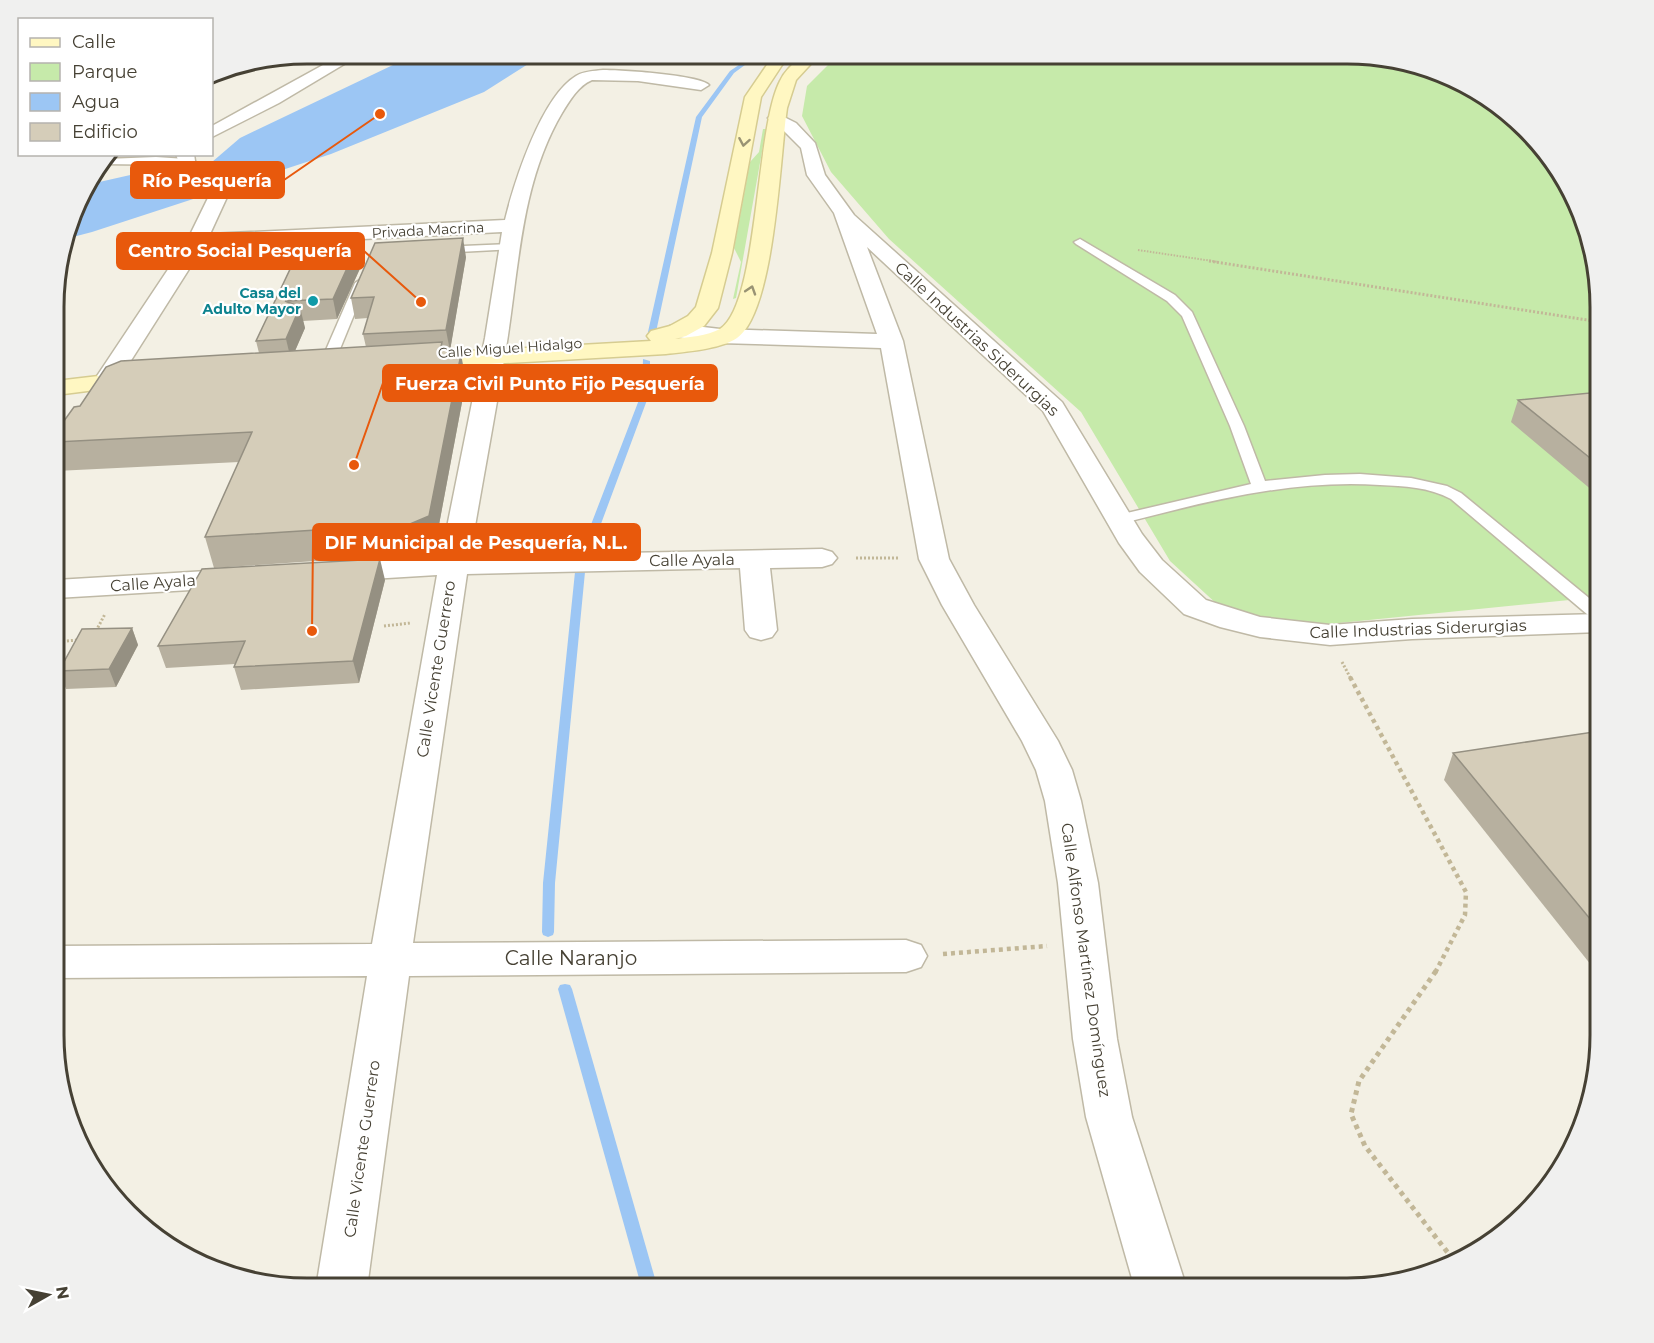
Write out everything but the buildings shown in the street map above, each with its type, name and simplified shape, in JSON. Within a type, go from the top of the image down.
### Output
[{"type":"main road","points":[[678,331],[701,315],[712,292],[748,117],[758,87],[775,64]]},
{"type":"main road","points":[[398,359],[493,353],[639,349],[685,344],[730,332],[741,320],[754,282],[776,118],[789,79],[803,64]]},
{"type":"main road","points":[[748,117],[776,118]]},
{"type":"main road","name":"Calle Miguel Hidalgo","points":[[493,353],[641,339],[678,331]]},
{"type":"main road","points":[[64,384],[109,376],[161,374],[64,385]]},
{"type":"street","points":[[213,131],[337,64]]},
{"type":"street","name":"Calle Vicente Guerrero","points":[[342,1278],[390,959],[453,565],[493,353],[512,237],[531,162],[551,119],[568,93],[580,80],[593,74],[701,85]]},
{"type":"street","name":"Calle Alfonso Martínez Domínguez","points":[[776,118],[790,127],[809,147],[816,175],[845,215],[891,341],[934,559],[963,613],[1040,741],[1054,770],[1063,801],[1078,883],[1095,1039],[1109,1117],[1158,1278]]},
{"type":"street","points":[[109,376],[197,241],[218,197],[185,158]]},
{"type":"street","name":"Calle Industrias Siderurgias","points":[[845,215],[1053,407],[1119,519],[1151,566],[1195,607],[1231,620],[1260,627],[1330,635],[1412,629],[1590,623]]},
{"type":"street","name":"Privada Macrina","points":[[197,241],[512,237]]},
{"type":"street","name":"Calle Miguel Hidalgo","points":[[678,331],[720,336],[891,341]]},
{"type":"street","name":"Calle Ayala","points":[[313,573],[453,565],[822,558]]},
{"type":"street","points":[[754,559],[761,630]]},
{"type":"street","name":"Calle Ayala","points":[[64,589],[268,576]]},
{"type":"street","name":"Calle Naranjo","points":[[64,962],[906,956]]},
{"type":"lane","points":[[113,162],[185,158]]},
{"type":"lane","points":[[423,250],[512,237]]},
{"type":"lane","points":[[1080,242],[1171,298],[1188,315],[1237,426],[1259,485]]},
{"type":"lane","points":[[327,363],[367,269]]},
{"type":"lane","points":[[1119,519],[1259,485],[1335,478],[1404,482],[1441,489],[1456,496],[1590,608]]},
{"type":"path","points":[[1138,250],[1439,295],[1590,320]]},
{"type":"path","points":[[822,558],[934,559]]},
{"type":"path","points":[[1330,635],[1352,684],[1466,892],[1465,915],[1438,968],[1359,1081],[1351,1114],[1365,1146],[1450,1255]]},
{"type":"path","points":[[64,641],[81,640],[77,649]]},
{"type":"path","points":[[64,671],[67,666]]},
{"type":"path","points":[[906,956],[1086,944]]},
{"type":"green space","points":[[829,64],[1347,64],[1394,69],[1425,77],[1482,105],[1529,147],[1549,172],[1571,214],[1585,260],[1590,307],[1590,598],[1319,625],[1246,618],[1219,606],[1170,561],[1081,412],[889,239],[831,172],[802,116],[807,86]]},
{"type":"green space","points":[[763,129],[766,129],[736,298],[733,299],[741,262],[734,248],[750,162],[759,152]]},
{"type":"water","points":[[395,64],[528,64],[484,92],[331,154],[75,236],[83,214],[99,182],[148,171],[212,162],[240,138]]},
{"type":"waterway","points":[[652,332],[699,117],[732,72],[744,64]]},
{"type":"waterway","points":[[587,548],[646,392],[646,361]]},
{"type":"waterway","points":[[548,932],[549,883],[580,572]]},
{"type":"waterway","points":[[565,989],[647,1278]]},
{"type":"place","name":"Río Pesquería","points":[[380,114]]},
{"type":"place","name":"Casa del Adulto Mayor","points":[[313,301]]},
{"type":"place","name":"Centro Social Pesquería","points":[[421,302]]},
{"type":"place","name":"Fuerza Civil Punto Fijo Pesquería","points":[[354,465]]},
{"type":"place","name":"DIF Municipal de Pesquería, N.L.","points":[[312,631]]}]
